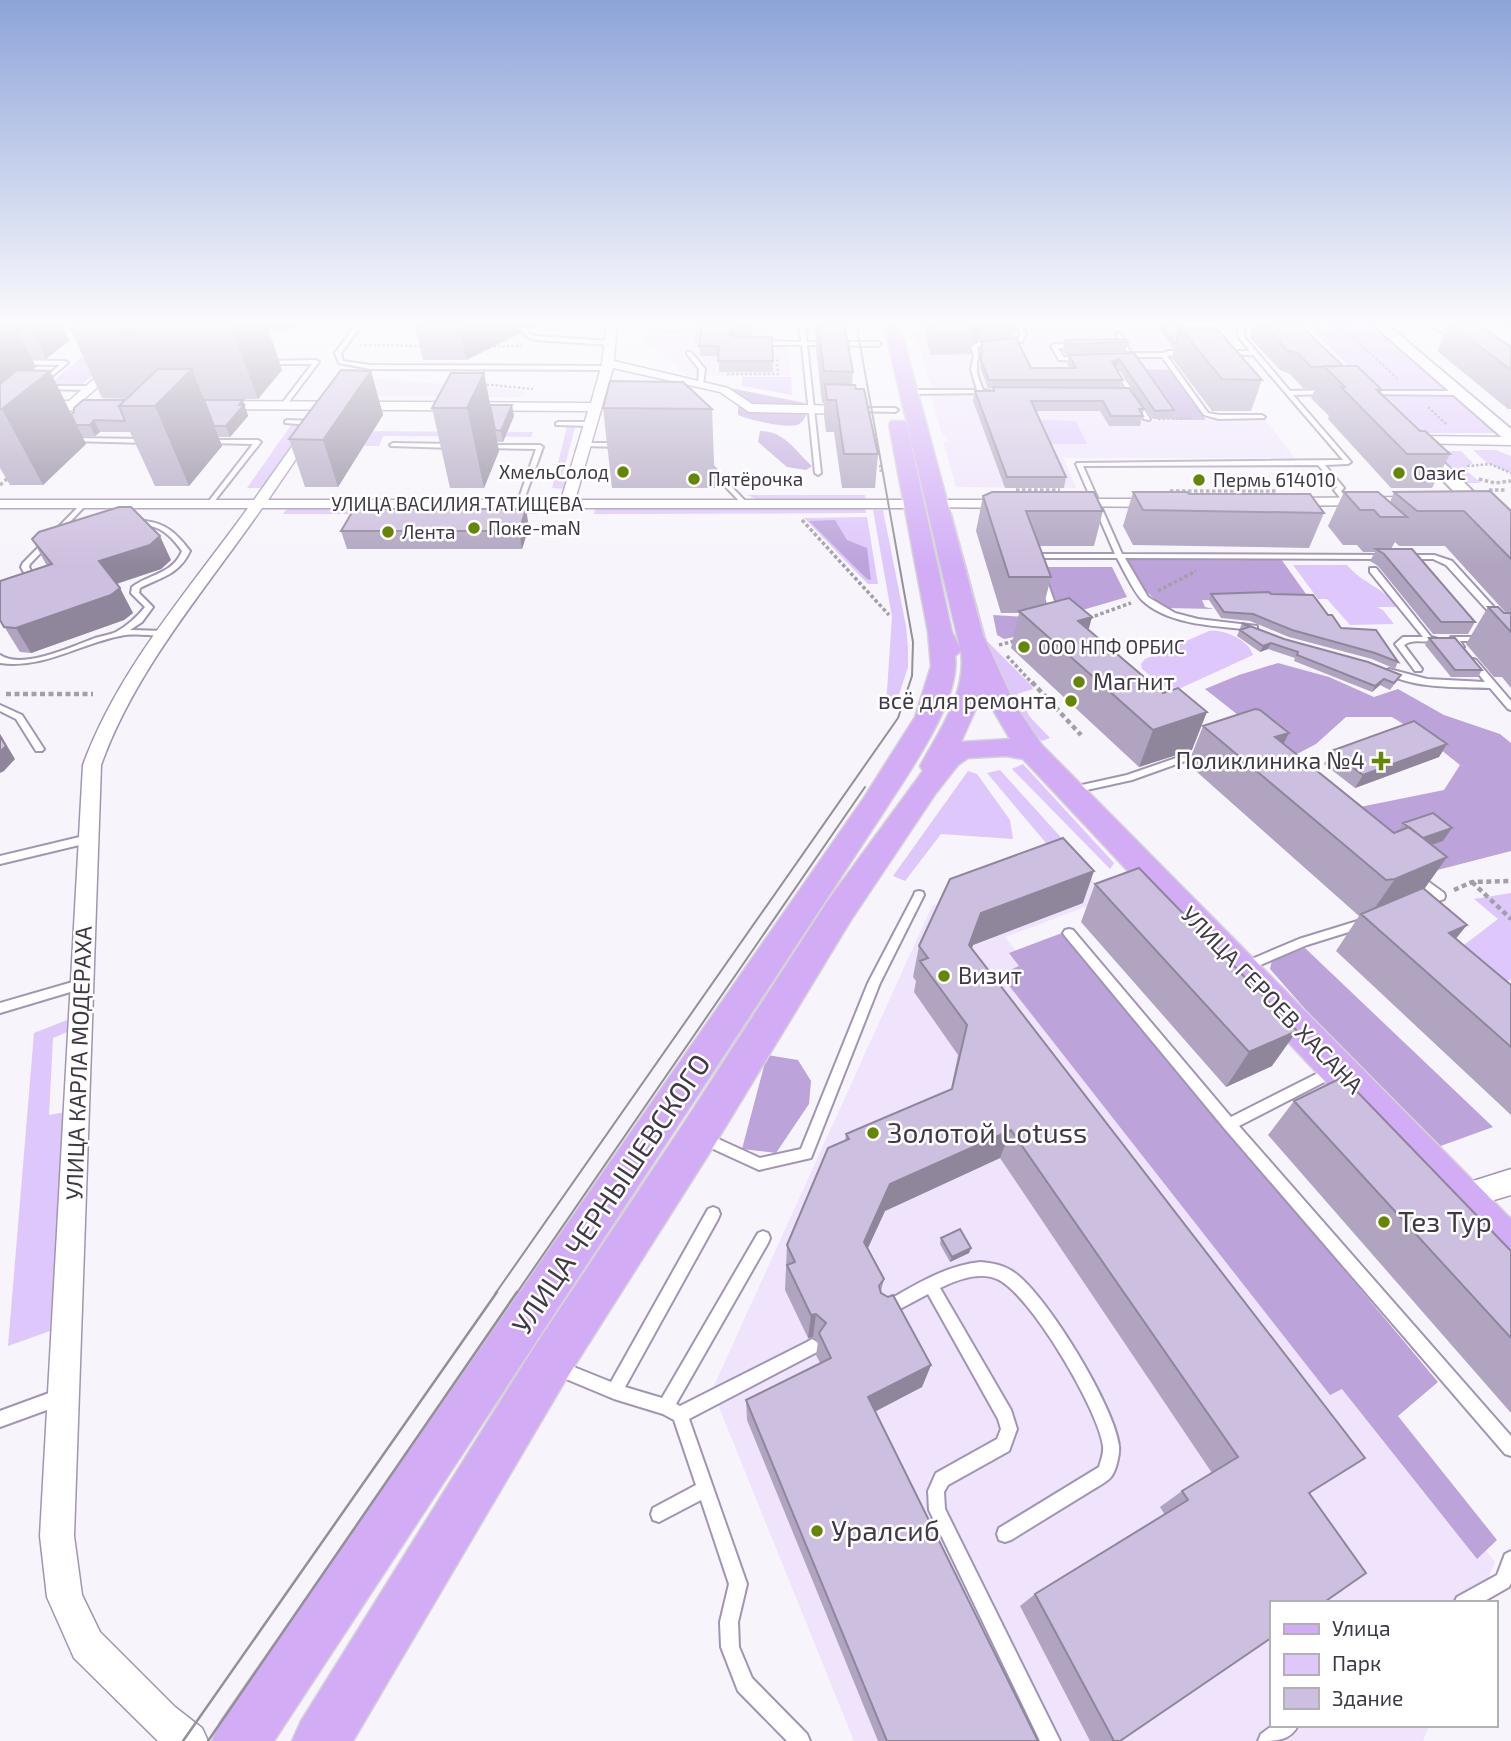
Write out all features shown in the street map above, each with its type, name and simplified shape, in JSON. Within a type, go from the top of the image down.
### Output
[{"type":"main road","name":"УЛИЦА ГЕРОЕВ ХАСАНА","points":[[893,403],[914,504],[968,635],[1002,705],[1032,751],[1073,790],[1146,875],[1241,968],[1511,1250]]},
{"type":"main road","name":"УЛИЦА ГЕРОЕВ ХАСАНА","points":[[913,403],[976,668],[970,693],[1004,735],[1032,751]]},
{"type":"main road","name":"УЛИЦА ЧЕРНЫШЕВСКОГО","points":[[241,1741],[873,806],[924,726],[944,666],[968,635]]},
{"type":"main road","name":"УЛИЦА ЧЕРНЫШЕВСКОГО","points":[[926,786],[970,693]]},
{"type":"main road","name":"УЛИЦА ЧЕРНЫШЕВСКОГО","points":[[321,1741],[549,1365],[698,1136],[839,911],[926,786],[948,758],[958,752],[971,748],[1006,747],[1032,751]]},
{"type":"street","points":[[567,504],[596,403]]},
{"type":"street","points":[[742,403],[749,408],[856,410]]},
{"type":"street","points":[[1373,403],[1383,412]]},
{"type":"street","points":[[1471,403],[1511,439]]},
{"type":"street","points":[[0,404],[118,405]]},
{"type":"street","points":[[53,421],[73,404]]},
{"type":"street","points":[[201,405],[595,407]]},
{"type":"street","name":"УЛИЦА КАРЛА МОДЕРАХА","points":[[189,1741],[162,1720],[87,1645],[65,1597],[57,1536],[92,765],[99,743],[116,712],[166,632],[259,503],[321,423],[327,406]]},
{"type":"street","points":[[1407,436],[1511,439]]},
{"type":"street","points":[[1407,436],[1464,501],[1511,539]]},
{"type":"street","points":[[1279,496],[1349,506],[1439,501]]},
{"type":"street","points":[[1054,503],[1093,497],[1178,502]]},
{"type":"street","points":[[938,504],[1027,503]]},
{"type":"street","name":"УЛИЦА ВАСИЛИЯ ТАТИЩЕВА","points":[[0,504],[914,504]]},
{"type":"street","points":[[1461,1197],[1511,1182]]},
{"type":"lane","points":[[811,403],[818,473]]},
{"type":"lane","points":[[1137,403],[1147,419]]},
{"type":"lane","points":[[1198,403],[1210,416],[1262,417],[1254,407]]},
{"type":"lane","points":[[1264,631],[1246,625],[1198,621],[1172,615],[1145,599],[1120,557],[1079,464],[1348,462],[1297,403]]},
{"type":"lane","points":[[856,410],[895,410]]},
{"type":"lane","points":[[287,422],[321,423]]},
{"type":"lane","points":[[558,424],[590,424]]},
{"type":"lane","points":[[68,440],[150,441]]},
{"type":"lane","points":[[204,441],[258,442],[211,502]]},
{"type":"lane","points":[[584,445],[632,445]]},
{"type":"lane","points":[[393,446],[460,446]]},
{"type":"lane","points":[[473,446],[540,447],[520,503]]},
{"type":"lane","points":[[694,452],[746,505]]},
{"type":"lane","points":[[1320,463],[1341,488],[1336,490],[1349,506]]},
{"type":"lane","points":[[21,591],[32,583],[27,563],[85,504]]},
{"type":"lane","points":[[0,659],[17,663],[36,662],[120,633],[139,620],[149,607],[135,593],[136,587],[176,569],[184,560],[187,551],[170,530],[157,524],[125,525]]},
{"type":"lane","points":[[58,531],[64,541]]},
{"type":"lane","points":[[1394,549],[1403,557]]},
{"type":"lane","points":[[1062,627],[1054,614],[1034,556],[1434,557],[1450,563],[1511,631]]},
{"type":"lane","points":[[1373,570],[1429,639]]},
{"type":"lane","points":[[120,633],[166,632]]},
{"type":"lane","points":[[1418,669],[1399,643],[1406,639],[1488,639]]},
{"type":"lane","points":[[1454,639],[1511,707]]},
{"type":"lane","points":[[1500,639],[1511,639]]},
{"type":"lane","points":[[1380,669],[1405,678],[1438,683],[1493,685]]},
{"type":"lane","points":[[0,708],[19,717],[39,750]]},
{"type":"lane","points":[[1073,790],[1129,778],[1182,759]]},
{"type":"lane","points":[[0,860],[88,839]]},
{"type":"lane","points":[[1409,871],[1440,897],[1416,907]]},
{"type":"lane","points":[[698,1136],[759,1164],[806,1154],[874,983],[919,895]]},
{"type":"lane","points":[[1241,968],[1303,942],[1366,922]]},
{"type":"lane","points":[[1069,933],[1229,1124],[1511,1448]]},
{"type":"lane","points":[[0,1008],[83,984]]},
{"type":"lane","points":[[1229,1124],[1338,1069]]},
{"type":"lane","points":[[614,1391],[713,1214]]},
{"type":"lane","points":[[763,1238],[673,1411],[705,1489],[738,1584],[729,1622],[730,1647],[745,1685],[800,1741]]},
{"type":"lane","points":[[883,1311],[959,1272],[974,1268],[997,1271],[1018,1285],[1036,1305],[1102,1413],[1112,1447],[1105,1472],[1006,1534]]},
{"type":"lane","points":[[931,1286],[1005,1416],[1009,1429],[1003,1445],[942,1479],[936,1491],[937,1510],[1050,1741]]},
{"type":"lane","points":[[549,1365],[673,1411],[813,1348]]},
{"type":"lane","points":[[0,1419],[65,1395]]},
{"type":"lane","points":[[659,1514],[705,1489]]},
{"type":"lane","points":[[1467,1601],[1503,1581],[1511,1560]]},
{"type":"lane","points":[[1268,1741],[1286,1727]]},
{"type":"path","points":[[1428,406],[1455,433]]},
{"type":"path","points":[[1147,419],[1210,416]]},
{"type":"path","points":[[1511,473],[1496,466],[1479,463],[1466,467],[1471,475],[1500,483],[1511,481]]},
{"type":"path","points":[[880,465],[881,473]]},
{"type":"path","points":[[1500,483],[1511,494]]},
{"type":"path","points":[[1007,489],[1093,497]]},
{"type":"path","points":[[1487,489],[1506,490]]},
{"type":"path","points":[[1158,491],[1279,496]]},
{"type":"path","points":[[799,516],[889,615]]},
{"type":"path","points":[[997,646],[1062,627]]},
{"type":"path","points":[[968,635],[997,646],[1081,735]]},
{"type":"path","points":[[0,694],[93,694]]},
{"type":"path","points":[[1440,897],[1472,882],[1511,881]]},
{"type":"path","points":[[1472,882],[1511,919]]},
{"type":"shaded area","points":[[752,403],[805,403],[806,409],[774,409]]},
{"type":"shaded area","points":[[933,403],[1097,403],[1109,426],[1140,426],[1137,420],[1265,419],[1295,458],[1063,458],[1076,488],[956,487],[943,441],[948,441],[947,437],[942,436]]},
{"type":"shaded area","points":[[1162,403],[1194,403],[1206,420],[1173,420]]},
{"type":"shaded area","points":[[738,405],[753,410],[808,411],[804,420],[792,426],[738,415]]},
{"type":"shaded area","points":[[760,431],[783,438],[812,466],[806,470],[787,467],[758,442]]},
{"type":"shaded area","points":[[835,520],[847,540],[867,548],[871,580],[809,521]]},
{"type":"shaded area","points":[[1125,559],[1281,559],[1311,601],[1202,600],[1205,607],[1214,609],[1165,608],[1140,586]]},
{"type":"shaded area","points":[[1042,567],[1112,567],[1127,597],[1062,616]]},
{"type":"shaded area","points":[[993,615],[1047,618],[1053,629],[1004,639],[997,635]]},
{"type":"shaded area","points":[[1278,663],[1329,677],[1374,697],[1398,689],[1444,715],[1500,734],[1511,743],[1511,851],[1422,874],[1360,807],[1444,790],[1460,765],[1426,738],[1392,717],[1346,717],[1316,744],[1297,754],[1261,733],[1205,689]]},
{"type":"shaded area","points":[[1070,856],[1109,898],[1005,937],[1495,1562],[1479,1601],[1270,1601],[1270,1727],[1428,1727],[1423,1741],[854,1741],[712,1390],[932,906]]},
{"type":"shaded area","points":[[1062,933],[1438,1382],[1398,1416],[1497,1540],[1477,1559],[1342,1389],[1330,1395],[1000,974],[1019,966],[1009,953]]},
{"type":"shaded area","points":[[1305,948],[1493,1127],[1435,1148],[1327,1034],[1270,969],[1272,960]]},
{"type":"shaded area","points":[[767,1055],[798,1060],[811,1081],[809,1104],[776,1153],[742,1149]]},
{"type":"green space","points":[[1388,403],[1465,403],[1497,431],[1428,433],[1415,429]]},
{"type":"green space","points":[[1041,420],[1076,421],[1087,444],[1051,444]]},
{"type":"green space","points":[[291,425],[301,426],[302,429],[262,488],[247,488]]},
{"type":"green space","points":[[567,426],[575,428],[561,480],[566,483],[565,489],[552,488]]},
{"type":"green space","points":[[345,431],[533,432],[531,437],[383,436],[379,446],[336,446]]},
{"type":"green space","points":[[1473,450],[1496,450],[1511,456],[1511,473],[1487,463]]},
{"type":"green space","points":[[1461,451],[1473,463],[1466,467],[1467,471],[1481,483],[1463,483],[1434,452]]},
{"type":"green space","points":[[747,495],[865,495],[866,501],[761,501]]},
{"type":"green space","points":[[288,507],[540,507],[538,514],[283,514]]},
{"type":"green space","points":[[865,508],[866,513],[594,514],[595,509]]},
{"type":"green space","points":[[873,510],[883,510],[906,626],[908,667],[895,707],[886,705],[892,617]]},
{"type":"green space","points":[[952,512],[987,641],[1031,685],[1033,689],[1017,694],[1030,717],[1050,738],[1042,741],[1031,730],[992,672],[949,513]]},
{"type":"green space","points":[[867,517],[878,584],[868,584],[804,518]]},
{"type":"green space","points":[[1293,565],[1347,565],[1398,607],[1377,607],[1383,610],[1394,624],[1350,625],[1327,599],[1318,599]]},
{"type":"green space","points":[[1209,631],[1222,632],[1241,640],[1253,655],[1181,688],[1164,687],[1142,669],[1141,664],[1145,659]]},
{"type":"green space","points":[[1023,764],[1114,863],[1110,869],[1012,769]]},
{"type":"green space","points":[[1000,770],[1066,843],[1051,849],[987,773]]},
{"type":"green space","points":[[968,771],[977,774],[1010,820],[1013,839],[941,834],[905,881],[893,876]]},
{"type":"green space","points":[[1511,893],[1511,979],[1503,984],[1464,945],[1498,919],[1474,899]]},
{"type":"green space","points":[[67,1020],[67,1032],[53,1038],[49,1115],[65,1112],[50,1331],[8,1346],[34,1033]]},
{"type":"building","points":[[0,403],[9,403],[2,409]]},
{"type":"building","points":[[79,403],[122,403],[119,406],[125,421],[94,420],[90,425],[76,425],[71,414]]},
{"type":"building","points":[[122,403],[158,403],[155,406],[119,406]]},
{"type":"building","points":[[205,403],[244,405],[226,426],[214,426]]},
{"type":"building","points":[[316,403],[349,403],[323,440],[289,439]]},
{"type":"building","points":[[435,403],[469,403],[467,408],[432,408]]},
{"type":"building","points":[[604,403],[706,403],[712,409],[603,408]]},
{"type":"building","points":[[836,403],[867,403],[878,454],[844,454]]},
{"type":"building","points":[[980,403],[1032,403],[1066,477],[1007,477]]},
{"type":"building","points":[[1104,403],[1140,403],[1144,409],[1139,409],[1143,416],[1111,416]]},
{"type":"building","points":[[1150,403],[1169,403],[1174,410],[1155,411]]},
{"type":"building","points":[[1357,403],[1391,403],[1450,454],[1407,454]]},
{"type":"building","points":[[490,405],[512,405],[501,431],[495,430]]},
{"type":"building","points":[[1490,491],[1511,511],[1511,559],[1464,511],[1417,511],[1394,492]]},
{"type":"building","points":[[992,492],[1094,492],[1103,511],[1026,511],[1051,577],[1009,577],[983,496]]},
{"type":"building","points":[[1133,492],[1310,494],[1324,513],[1143,510]]},
{"type":"building","points":[[1344,492],[1378,492],[1407,517],[1380,517],[1374,510],[1360,510]]},
{"type":"building","points":[[119,507],[131,507],[160,536],[150,545],[99,561],[120,588],[111,595],[16,628],[4,627],[0,620],[0,581],[52,564],[32,539],[39,532]]},
{"type":"building","points":[[354,509],[526,509],[519,531],[341,531]]},
{"type":"building","points":[[1376,549],[1412,549],[1475,622],[1441,622],[1384,554]]},
{"type":"building","points":[[1269,592],[1313,595],[1341,628],[1376,630],[1398,662],[1292,630],[1253,614],[1224,612],[1211,594]]},
{"type":"building","points":[[1069,598],[1092,617],[1078,621],[1163,693],[1178,688],[1207,712],[1153,730],[1019,611]]},
{"type":"building","points":[[1488,607],[1498,607],[1504,613],[1511,613],[1511,632]]},
{"type":"building","points":[[1242,623],[1284,639],[1368,662],[1401,675],[1394,683],[1384,679],[1375,686],[1297,655],[1298,652],[1271,643],[1263,646],[1240,630],[1249,627]]},
{"type":"building","points":[[1429,638],[1455,638],[1482,670],[1455,670]]},
{"type":"building","points":[[1255,709],[1289,733],[1275,737],[1394,833],[1409,827],[1447,857],[1395,879],[1386,880],[1203,726]]},
{"type":"building","points":[[1414,721],[1447,744],[1363,775],[1331,751]]},
{"type":"building","points":[[0,736],[6,746],[0,752]]},
{"type":"building","points":[[1433,813],[1452,828],[1423,838],[1403,823]]},
{"type":"building","points":[[1063,838],[1094,871],[981,913],[969,945],[1365,1458],[1309,1493],[1366,1573],[1326,1601],[1270,1601],[1270,1639],[1120,1741],[1114,1741],[1035,1594],[1188,1500],[1182,1491],[1238,1457],[1011,1130],[890,1184],[864,1242],[884,1279],[879,1286],[881,1293],[888,1297],[893,1295],[931,1365],[868,1397],[1038,1741],[887,1741],[746,1400],[831,1358],[819,1333],[826,1323],[816,1314],[811,1315],[787,1265],[795,1262],[787,1245],[828,1148],[849,1139],[846,1134],[952,1089],[967,1025],[920,961],[928,958],[919,946],[950,879]]},
{"type":"building","points":[[1139,868],[1297,1031],[1249,1052],[1095,884]]},
{"type":"building","points":[[1423,888],[1467,925],[1449,933],[1511,985],[1511,1047],[1361,914]]},
{"type":"building","points":[[1343,1077],[1511,1251],[1511,1338],[1294,1101]]},
{"type":"building","points":[[960,1229],[971,1248],[952,1257],[941,1238]]},
{"type":"tram line","points":[[495,1294],[898,718],[912,676],[913,642],[870,403]]},
{"type":"tram line","points":[[516,1294],[865,787]]},
{"type":"tram line","points":[[183,1741],[497,1292]]},
{"type":"tram line","points":[[208,1741],[517,1292]]},
{"type":"place","name":"ХмельСолод","points":[[623,472]]},
{"type":"place","name":"Оазис","points":[[1399,473]]},
{"type":"place","name":"Пятёрочка","points":[[694,479]]},
{"type":"place","name":"Пермь 614010","points":[[1199,480]]},
{"type":"place","name":"Поке-maN","points":[[474,528]]},
{"type":"place","name":"Лента","points":[[388,532]]},
{"type":"place","name":"ООО НПФ ОРБИС","points":[[1024,647]]},
{"type":"place","name":"Магнит","points":[[1079,682]]},
{"type":"place","name":"всё для ремонта","points":[[1071,701]]},
{"type":"place","name":"Поликлиника №4","points":[[1381,761]]},
{"type":"place","name":"Визит","points":[[944,976]]},
{"type":"place","name":"Золотой Lotuss","points":[[873,1133]]},
{"type":"place","name":"Тез Тур","points":[[1384,1222]]},
{"type":"place","name":"Уралсиб","points":[[817,1531]]}]
